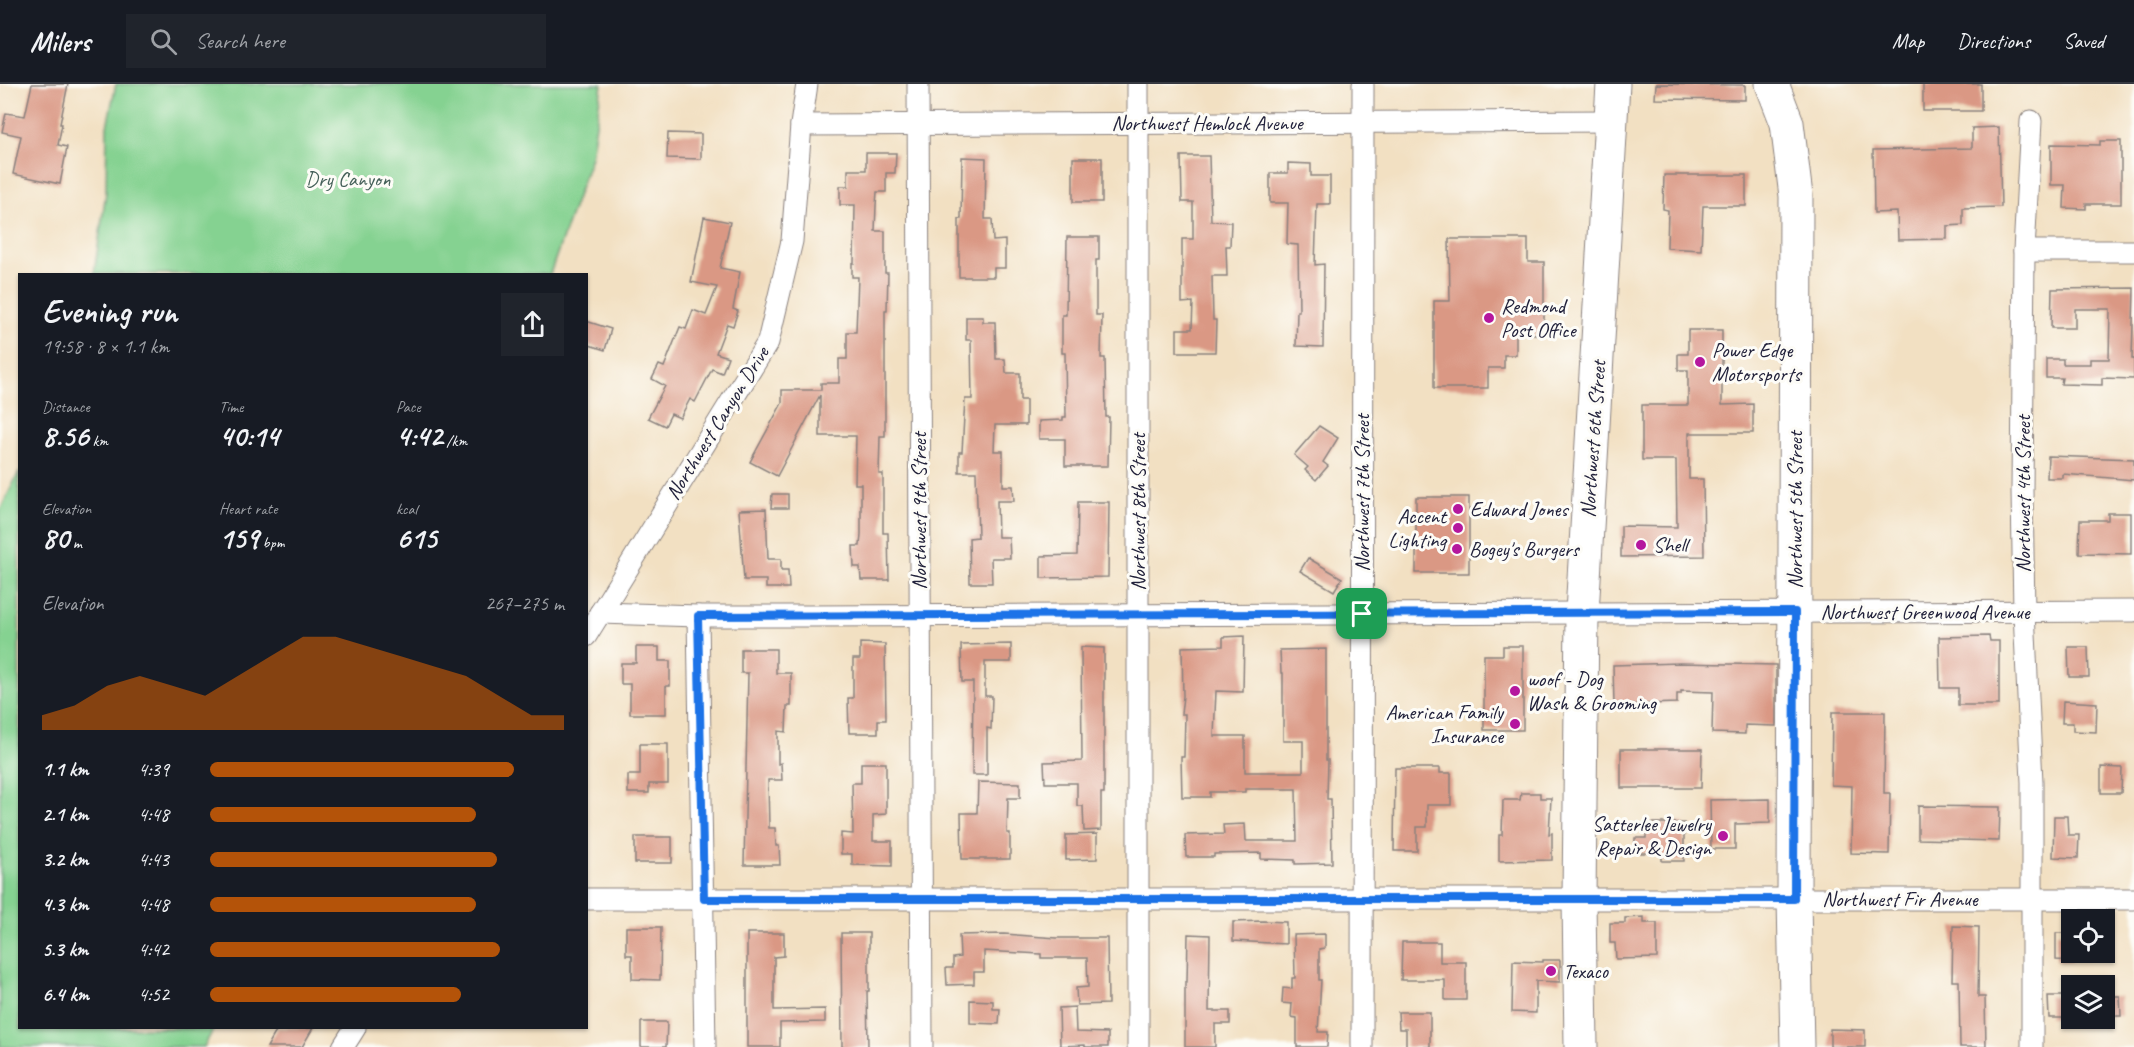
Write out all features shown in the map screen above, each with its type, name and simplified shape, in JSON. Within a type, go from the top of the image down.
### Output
[{"type":"main road","name":"Northwest 6th Street","points":[[1581,1047],[1579,899],[1582,613],[1613,84]]},
{"type":"main road","name":"Northwest 5th Street","points":[[1772,84],[1787,123],[1796,196],[1794,899],[1797,1047]]},
{"type":"street","name":"Northwest Canyon Drive","points":[[588,633],[768,342],[792,241],[801,125],[807,84]]},
{"type":"street","name":"Northwest 9th Street","points":[[918,84],[922,1047]]},
{"type":"street","name":"Northwest 8th Street","points":[[1138,84],[1138,1047]]},
{"type":"street","name":"Northwest 7th Street","points":[[1362,1047],[1363,84]]},
{"type":"street","name":"Northwest Hemlock Avenue","points":[[801,125],[1612,121]]},
{"type":"street","name":"Northwest 4th Street","points":[[2031,121],[2024,251],[2022,491],[2024,612],[2032,782],[2032,1047]]},
{"type":"street","points":[[2024,251],[2134,251]]},
{"type":"street","name":"Northwest Greenwood Avenue","points":[[600,612],[698,616],[2134,611]]},
{"type":"street","points":[[698,616],[705,1047]]},
{"type":"street","name":"Northwest Fir Avenue","points":[[588,899],[2134,898]]},
{"type":"street","points":[[343,1047],[354,1029]]},
{"type":"green space","name":"Dry Canyon","points":[[116,84],[602,84],[591,157],[550,273],[94,273],[106,192],[107,126]]},
{"type":"green space","points":[[18,474],[18,1029],[213,1029],[204,1047],[0,1047],[0,510]]},
{"type":"building","points":[[32,84],[68,84],[58,145],[67,147],[60,184],[13,174],[21,136],[2,132],[6,113],[25,116]]},
{"type":"building","points":[[1656,84],[1745,85],[1745,100],[1655,99]]},
{"type":"building","points":[[1923,84],[1981,84],[1981,111],[1923,111]]},
{"type":"building","points":[[1999,127],[2001,207],[1963,208],[1963,225],[1947,226],[1947,239],[1898,240],[1897,212],[1874,213],[1873,150],[1972,148],[1972,128]]},
{"type":"building","points":[[668,133],[701,134],[701,159],[667,158]]},
{"type":"building","points":[[2100,141],[2121,141],[2121,204],[2086,204],[2086,209],[2064,208],[2065,185],[2051,185],[2051,144],[2100,145]]},
{"type":"building","points":[[866,153],[896,153],[895,173],[886,173],[886,192],[877,192],[875,231],[885,231],[885,273],[888,273],[887,310],[885,310],[885,436],[880,436],[879,474],[883,474],[883,533],[888,533],[889,580],[861,580],[860,567],[854,567],[853,546],[860,546],[861,534],[861,484],[855,484],[856,436],[820,436],[820,395],[777,476],[750,462],[782,403],[782,390],[821,390],[821,383],[839,383],[839,359],[847,359],[847,332],[856,332],[858,277],[852,277],[855,205],[840,205],[840,186],[848,186],[848,170],[866,170]]},
{"type":"building","points":[[1181,156],[1209,156],[1211,221],[1231,222],[1230,246],[1226,246],[1227,276],[1212,276],[1213,320],[1216,320],[1215,352],[1177,352],[1177,329],[1192,329],[1193,302],[1182,303],[1182,239],[1193,239],[1193,202],[1182,202]]},
{"type":"building","points":[[962,157],[986,158],[985,219],[992,219],[993,241],[1005,240],[1005,268],[994,268],[994,277],[959,277]]},
{"type":"building","points":[[1073,158],[1102,158],[1102,202],[1073,202]]},
{"type":"building","points":[[1288,163],[1311,164],[1311,176],[1330,176],[1330,204],[1317,204],[1315,265],[1324,264],[1323,347],[1296,346],[1297,311],[1299,311],[1298,245],[1287,244],[1288,203],[1270,203],[1270,173],[1288,173]]},
{"type":"building","points":[[1664,175],[1746,175],[1746,206],[1703,206],[1701,250],[1667,248],[1668,210],[1663,209]]},
{"type":"building","points":[[704,217],[730,222],[720,268],[740,272],[733,309],[738,311],[733,326],[727,324],[716,353],[728,357],[722,373],[712,369],[695,402],[690,399],[680,418],[671,414],[665,426],[648,418],[665,386],[652,379],[659,365],[664,367],[680,327],[686,329],[693,310],[706,315],[717,287],[691,282]]},
{"type":"building","points":[[1067,237],[1099,237],[1099,260],[1096,260],[1096,315],[1102,315],[1101,358],[1105,358],[1106,417],[1109,417],[1108,466],[1065,466],[1065,439],[1039,439],[1039,421],[1063,420],[1063,417],[1066,417],[1062,315],[1066,315]]},
{"type":"building","name":"Redmond Post Office","points":[[1449,239],[1528,239],[1528,262],[1544,262],[1544,334],[1516,334],[1516,355],[1504,355],[1504,368],[1488,368],[1488,388],[1434,388],[1434,301],[1450,301]]},
{"type":"building","points":[[2134,288],[2132,359],[2134,359],[2134,379],[2102,378],[2102,385],[2061,384],[2062,378],[2046,378],[2046,359],[2063,359],[2063,364],[2090,364],[2090,359],[2109,359],[2110,309],[2075,309],[2075,328],[2051,328],[2052,289]]},
{"type":"building","points":[[966,317],[983,317],[983,322],[995,322],[996,359],[1005,359],[1006,373],[1020,373],[1020,400],[1026,400],[1026,425],[995,425],[994,451],[1003,451],[1003,486],[1013,486],[1014,501],[997,501],[998,537],[1009,537],[1010,558],[991,558],[992,583],[970,583],[969,538],[978,537],[976,472],[959,472],[965,399],[972,399],[971,340],[966,340]]},
{"type":"building","points":[[588,322],[611,329],[605,350],[588,345]]},
{"type":"building","points":[[1688,330],[1722,330],[1722,405],[1753,404],[1753,433],[1689,433],[1689,479],[1703,479],[1704,556],[1621,557],[1621,526],[1677,527],[1676,460],[1642,460],[1642,405],[1688,405],[1688,370],[1678,370],[1678,354],[1688,354]]},
{"type":"building","points":[[1319,426],[1338,438],[1323,462],[1328,466],[1316,480],[1305,470],[1308,467],[1294,455]]},
{"type":"building","points":[[2048,456],[2134,459],[2134,480],[2063,474],[2063,478],[2047,478]]},
{"type":"building","points":[[772,494],[788,494],[788,508],[771,508]]},
{"type":"building","points":[[1416,497],[1469,497],[1469,573],[1416,573]]},
{"type":"building","points":[[1078,502],[1109,502],[1108,577],[1041,578],[1041,556],[1077,555]]},
{"type":"building","points":[[766,509],[768,559],[781,559],[781,570],[788,570],[789,588],[766,588],[766,580],[744,580],[739,510]]},
{"type":"building","points":[[2108,513],[2131,513],[2131,554],[2079,553],[2080,520],[2108,520]]},
{"type":"building","points":[[1308,558],[1342,578],[1334,591],[1300,571]]},
{"type":"building","points":[[1244,636],[1243,692],[1216,691],[1214,736],[1245,736],[1245,772],[1303,772],[1303,741],[1283,741],[1283,673],[1281,673],[1280,650],[1326,649],[1327,799],[1331,799],[1332,863],[1295,864],[1295,860],[1261,859],[1261,853],[1186,857],[1185,835],[1224,834],[1223,825],[1245,824],[1246,841],[1297,841],[1296,789],[1245,789],[1245,792],[1210,792],[1210,797],[1182,797],[1181,757],[1184,757],[1185,714],[1181,714],[1182,647],[1223,646],[1223,637]]},
{"type":"building","points":[[1989,636],[1990,641],[1999,641],[1999,705],[1958,705],[1958,688],[1940,688],[1939,637]]},
{"type":"building","points":[[860,643],[885,644],[886,720],[878,720],[878,733],[849,733],[848,698],[853,698],[853,659],[860,659]]},
{"type":"building","points":[[1011,644],[1011,662],[985,662],[985,696],[992,696],[991,729],[987,728],[987,775],[972,775],[973,682],[962,682],[961,645]]},
{"type":"building","points":[[1503,646],[1523,646],[1523,730],[1484,730],[1484,655],[1503,655]]},
{"type":"building","points":[[636,647],[659,647],[659,661],[670,661],[670,686],[666,686],[666,714],[630,714],[630,684],[621,684],[621,663],[636,663]]},
{"type":"building","points":[[1081,647],[1104,648],[1104,793],[1101,793],[1101,830],[1084,831],[1083,806],[1077,806],[1077,783],[1045,783],[1044,762],[1082,761]]},
{"type":"building","points":[[2068,647],[2088,647],[2089,677],[2069,677]]},
{"type":"building","points":[[741,649],[776,649],[776,673],[791,673],[791,706],[787,706],[786,732],[778,731],[778,764],[781,763],[782,780],[768,780],[769,828],[775,828],[780,865],[744,865],[748,673],[741,673]]},
{"type":"building","points":[[1680,663],[1776,665],[1776,726],[1745,725],[1745,734],[1712,733],[1713,692],[1681,691],[1681,694],[1677,694],[1677,703],[1614,705],[1613,665]]},
{"type":"building","points":[[2063,701],[2097,703],[2096,732],[2073,731],[2073,723],[2062,723]]},
{"type":"building","points":[[1832,712],[1885,712],[1884,793],[1890,793],[1889,854],[1851,853],[1852,786],[1831,785]]},
{"type":"building","points":[[640,744],[668,744],[668,784],[649,784],[649,793],[628,793],[628,775],[640,775]]},
{"type":"building","points":[[1621,749],[1702,749],[1701,788],[1621,788]]},
{"type":"building","points":[[861,763],[886,763],[886,814],[873,815],[873,841],[892,841],[892,866],[852,865],[852,854],[841,854],[841,833],[853,834],[852,783],[861,783]]},
{"type":"building","points":[[2101,767],[2122,768],[2121,793],[2101,793]]},
{"type":"building","points":[[1395,768],[1440,768],[1440,773],[1451,773],[1451,805],[1427,805],[1427,827],[1417,827],[1417,851],[1394,851]]},
{"type":"building","points":[[978,782],[1020,783],[1020,798],[1008,798],[1007,833],[1010,833],[1010,859],[962,859],[961,813],[977,813]]},
{"type":"building","points":[[1521,793],[1540,793],[1540,798],[1551,798],[1549,834],[1552,833],[1552,860],[1499,861],[1503,800],[1520,800]]},
{"type":"building","name":"Satterlee Jewelry Repair & Design","points":[[1770,799],[1770,823],[1735,824],[1735,849],[1711,849],[1710,800]]},
{"type":"building","points":[[1918,806],[2000,807],[1999,841],[1918,839]]},
{"type":"building","points":[[2054,816],[2067,816],[2068,835],[2079,835],[2078,858],[2053,857]]},
{"type":"building","points":[[1646,823],[1684,823],[1684,861],[1662,861],[1662,853],[1635,853],[1635,838],[1646,838]]},
{"type":"building","points":[[1097,834],[1097,859],[1066,860],[1066,835]]},
{"type":"building","points":[[635,837],[672,837],[672,863],[635,863]]},
{"type":"building","points":[[1644,917],[1644,923],[1657,923],[1657,958],[1616,959],[1615,943],[1610,943],[1610,923],[1625,923],[1625,918]]},
{"type":"building","points":[[1233,922],[1286,922],[1286,944],[1233,941]]},
{"type":"building","points":[[1953,926],[1979,927],[1978,997],[1985,997],[1986,1047],[1960,1047],[1959,981],[1952,981]]},
{"type":"building","points":[[626,927],[661,927],[660,980],[632,979],[632,955],[626,955]]},
{"type":"building","points":[[747,933],[784,933],[784,956],[774,957],[774,1010],[825,1009],[825,1022],[780,1023],[780,1047],[747,1047]]},
{"type":"building","points":[[841,933],[869,933],[868,1047],[842,1047]]},
{"type":"building","points":[[2056,933],[2061,933],[2061,960],[2056,960]]},
{"type":"building","points":[[1004,934],[1057,938],[1107,938],[1108,1004],[1077,1005],[1076,988],[1088,987],[1087,958],[1041,958],[1041,954],[984,951],[984,972],[974,972],[974,984],[947,985],[946,968],[953,968],[953,958],[960,957],[959,935]]},
{"type":"building","points":[[1188,934],[1210,935],[1209,1011],[1230,1011],[1230,1024],[1215,1024],[1215,1047],[1185,1047]]},
{"type":"building","points":[[1325,934],[1325,948],[1319,949],[1319,980],[1321,980],[1318,1032],[1328,1032],[1327,1047],[1297,1047],[1297,1018],[1291,1017],[1292,1004],[1282,1003],[1283,988],[1292,989],[1292,978],[1295,978],[1294,935]]},
{"type":"building","points":[[1402,942],[1440,942],[1440,962],[1466,962],[1466,1000],[1445,1000],[1445,980],[1401,980]]},
{"type":"building","points":[[1543,960],[1560,960],[1560,982],[1536,981],[1536,1013],[1512,1012],[1513,961],[1543,962]]},
{"type":"building","points":[[2048,996],[2061,996],[2061,1018],[2049,1018]]},
{"type":"building","points":[[2115,996],[2120,996],[2121,1016],[2115,1016]]},
{"type":"building","points":[[970,1000],[993,1001],[993,1009],[1000,1009],[999,1024],[970,1023]]},
{"type":"building","points":[[1075,1007],[1076,1032],[1108,1033],[1108,1047],[1060,1046],[1059,1008]]},
{"type":"building","points":[[1398,1012],[1430,1012],[1430,1047],[1406,1047],[1406,1029],[1399,1029]]},
{"type":"building","points":[[641,1022],[667,1022],[666,1047],[641,1047]]},
{"type":"building","points":[[277,1029],[312,1029],[302,1047],[267,1047]]},
{"type":"building","points":[[1830,1029],[1865,1030],[1865,1047],[1830,1047]]},
{"type":"place","name":"Redmond Post Office","points":[[1489,318]]},
{"type":"place","name":"Power Edge Motorsports","points":[[1700,362]]},
{"type":"place","name":"Edward Jones","points":[[1458,509]]},
{"type":"place","name":"Accent Lighting","points":[[1458,528]]},
{"type":"place","name":"Shell","points":[[1641,545]]},
{"type":"place","name":"Bogey's Burgers","points":[[1457,549]]},
{"type":"place","name":"woof - Dog Wash & Grooming","points":[[1515,691]]},
{"type":"place","name":"American Family Insurance","points":[[1515,724]]},
{"type":"place","name":"Satterlee Jewelry Repair & Design","points":[[1723,836]]},
{"type":"place","name":"Texaco","points":[[1551,971]]},
{"type":"route","points":[[1795,612],[1794,899],[704,899],[698,616],[1362,614],[1795,612]]}]
